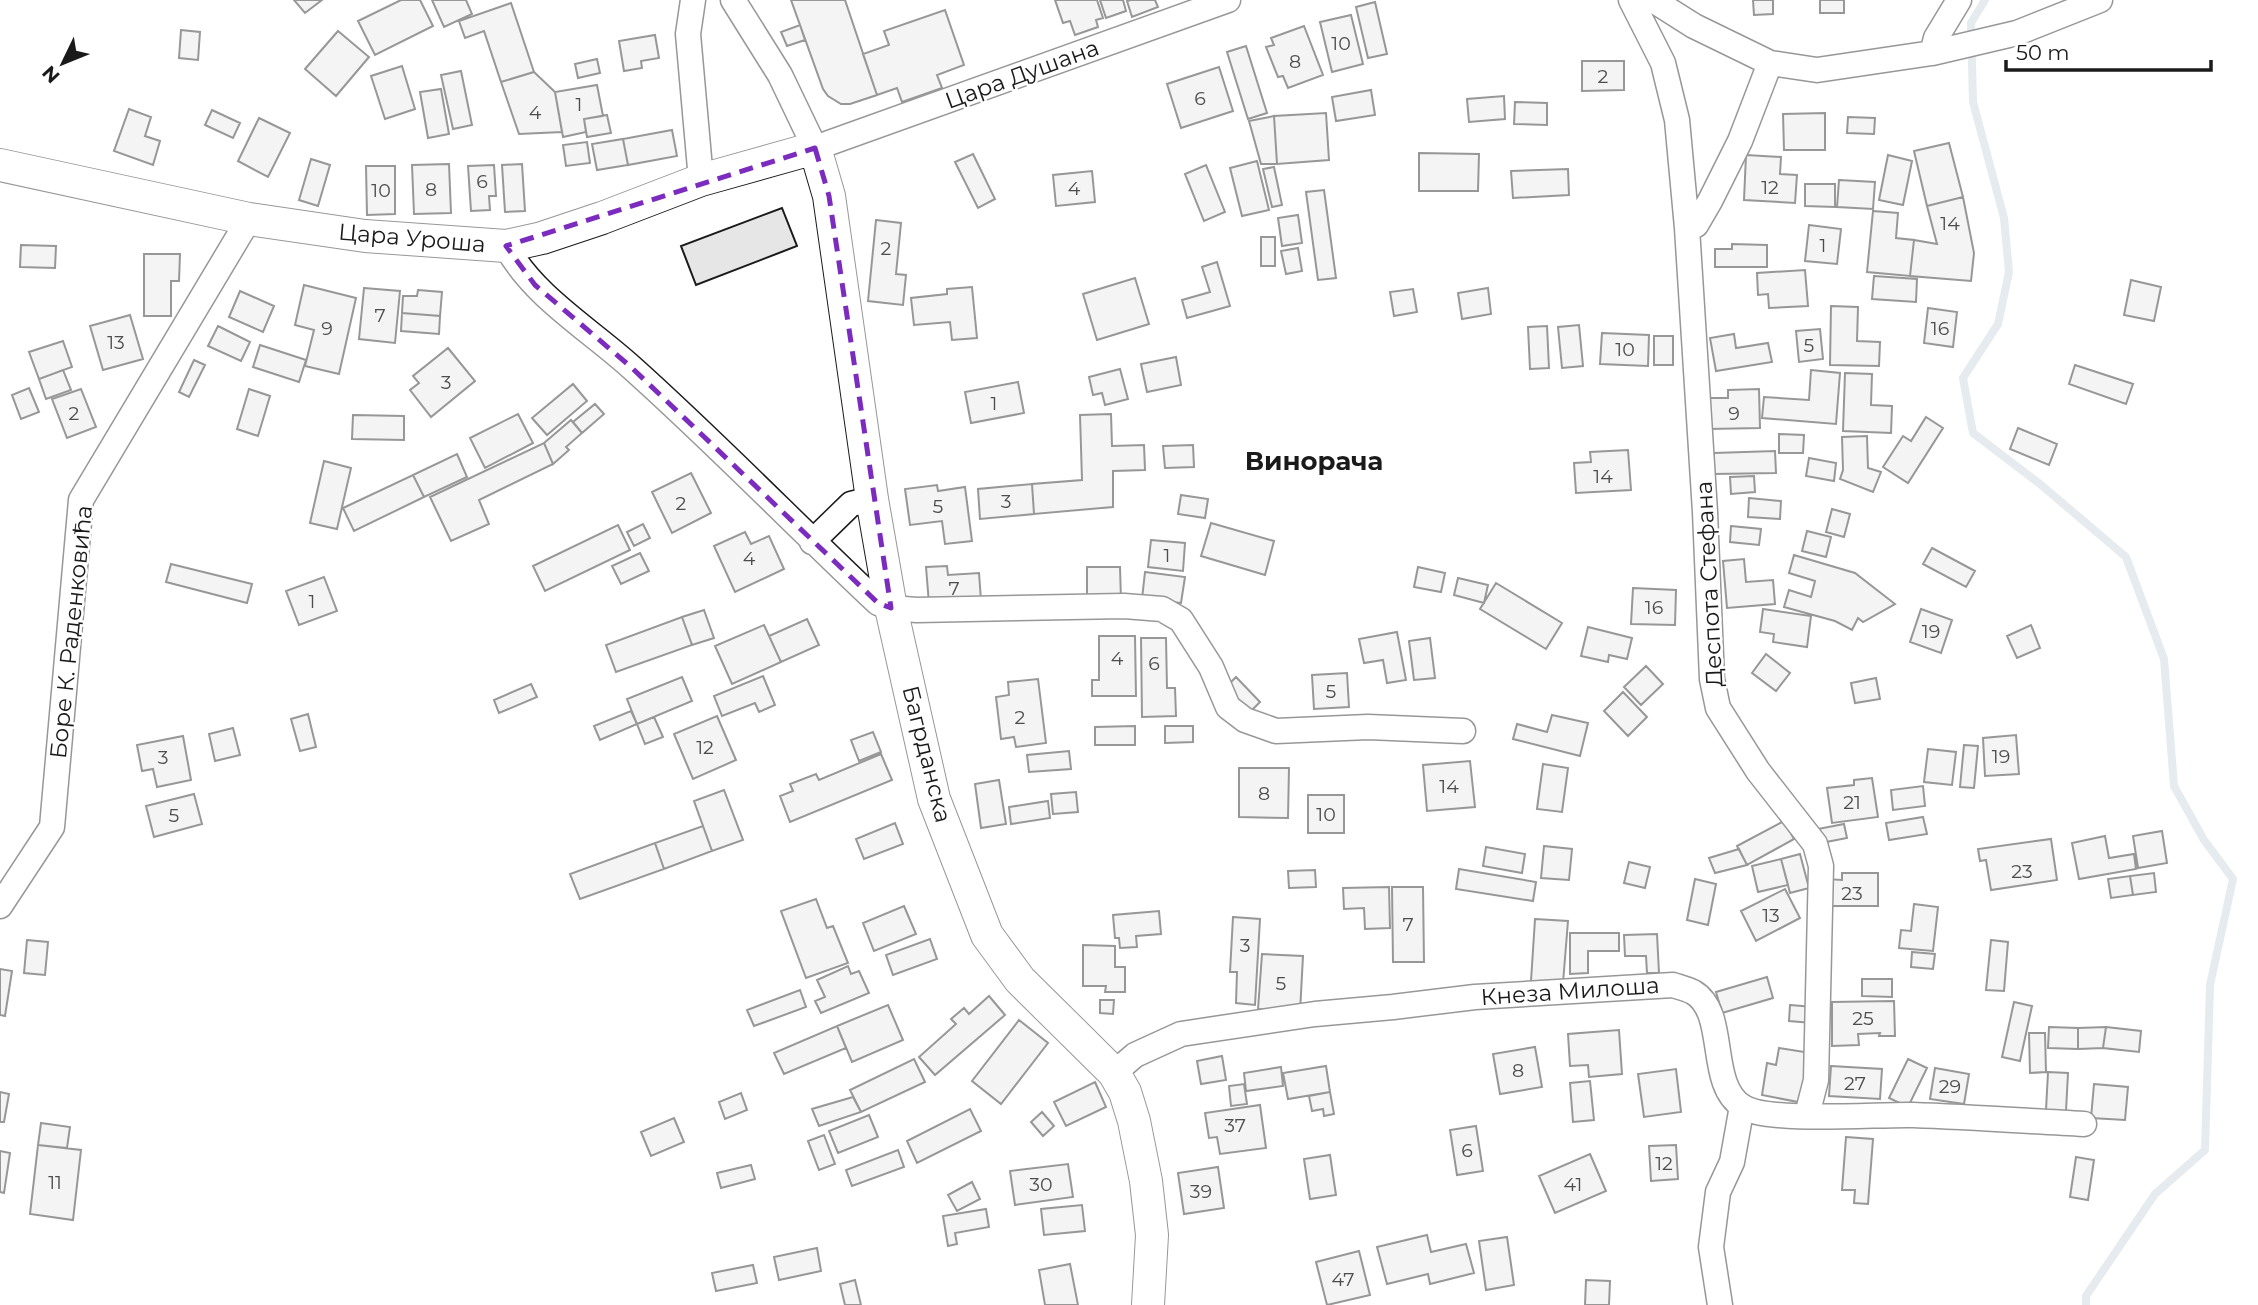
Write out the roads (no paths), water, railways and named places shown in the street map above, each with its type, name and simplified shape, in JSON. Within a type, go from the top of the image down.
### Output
[{"type":"street","points":[[694,0],[688,34],[701,180]]},
{"type":"street","points":[[733,0],[780,75],[815,148]]},
{"type":"street","name":"Цара Душана","points":[[815,148],[1228,0]]},
{"type":"street","name":"Деспота Стефана","points":[[1631,0],[1662,63],[1676,120],[1687,228],[1705,512],[1712,679],[1718,708],[1758,771],[1815,844],[1821,866],[1816,1080],[1807,1115]]},
{"type":"street","points":[[1653,0],[1694,26],[1770,64],[1817,71],[1941,51],[2017,33],[2100,0]]},
{"type":"street","points":[[1941,51],[1936,38],[1959,0]]},
{"type":"street","points":[[1687,228],[1696,225],[1710,201],[1740,141],[1770,64]]},
{"type":"street","name":"Цара Уроша","points":[[0,165],[249,219],[365,236],[506,246],[542,238],[602,218],[701,180],[815,148]]},
{"type":"street","name":"Багрданска","points":[[815,148],[829,196],[872,499],[891,608],[934,799],[987,935],[1020,980],[1114,1073],[1125,1092],[1146,1181],[1152,1235],[1147,1305]]},
{"type":"street","name":"Боре К. Раденковића","points":[[0,906],[52,827],[81,500],[249,219]]},
{"type":"street","points":[[506,246],[516,265],[536,285],[631,367],[878,603],[891,608],[918,610],[1124,606],[1162,608],[1181,620],[1211,667],[1228,707],[1245,720],[1276,731],[1368,727],[1463,731]]},
{"type":"street","points":[[812,541],[851,504],[872,499]]},
{"type":"street","name":"Кнеза Милоша","points":[[1114,1073],[1135,1055],[1181,1034],[1315,1014],[1475,997],[1673,985],[1695,993],[1710,1012],[1724,1080],[1742,1106]]},
{"type":"street","points":[[1720,1305],[1712,1247],[1713,1233],[1718,1192],[1732,1161],[1742,1106],[1759,1112],[1807,1115],[1911,1115],[2084,1124]]},
{"type":"waterway","points":[[1985,0],[1971,23],[1973,102],[2004,218],[2009,272],[1998,324],[1963,378],[1973,433],[2040,484],[2126,557],[2164,659],[2174,786],[2204,840],[2233,879],[2210,985],[2205,1150],[2155,1194],[2086,1296],[2086,1305]]},
{"type":"district","name":"Винорача","points":[[1314,461]]}]
